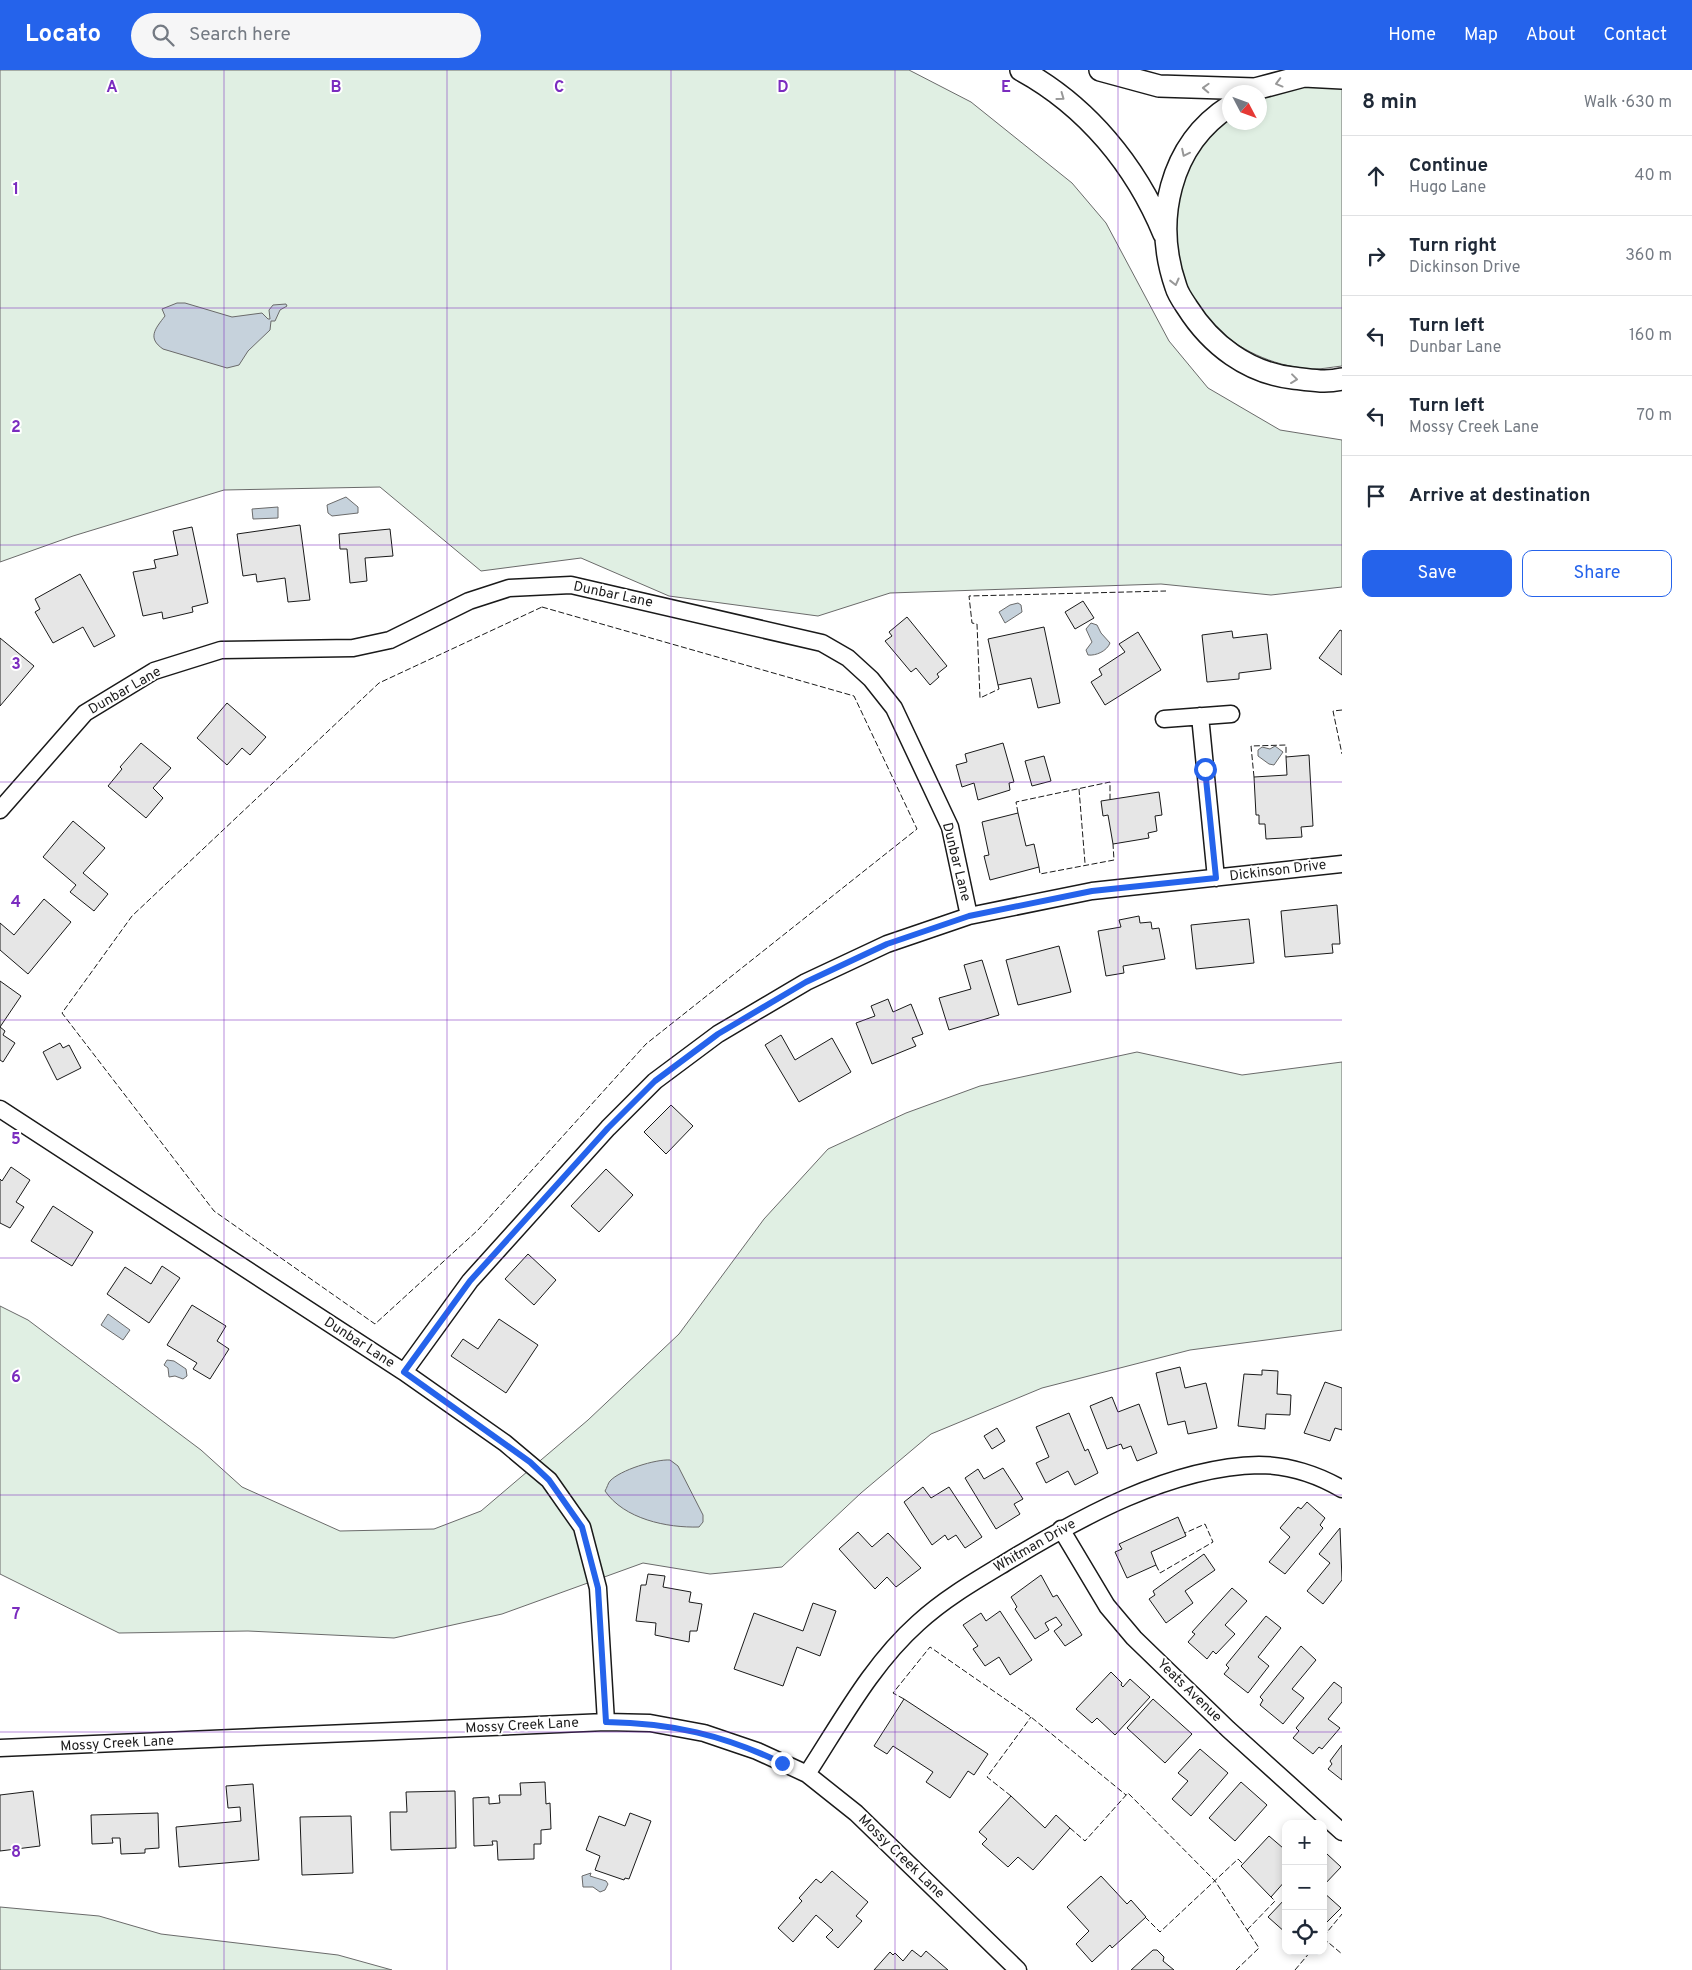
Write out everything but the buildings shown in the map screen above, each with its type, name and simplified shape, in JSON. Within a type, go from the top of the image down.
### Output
[{"type":"street","points":[[1021,70],[1070,104],[1113,145],[1150,201],[1164,234],[1176,289],[1201,329],[1242,363],[1276,376],[1318,382],[1341,380]]},
{"type":"street","points":[[1100,70],[1159,86],[1222,89]]},
{"type":"street","points":[[1267,86],[1310,73],[1342,78]]},
{"type":"street","points":[[1164,234],[1171,182],[1190,144],[1213,117],[1222,111]]},
{"type":"street","name":"Dunbar Lane","points":[[0,810],[85,713],[154,671],[221,650],[353,648],[390,640],[469,600],[509,588],[571,585],[822,643],[848,658],[871,679],[894,708],[947,821],[969,916]]},
{"type":"street","points":[[1164,719],[1231,714]]},
{"type":"street","points":[[1200,716],[1216,878]]},
{"type":"street","name":"Dickinson Drive","points":[[404,1372],[470,1281],[608,1128],[655,1081],[718,1034],[806,982],[887,944],[969,916],[1092,891],[1342,864]]},
{"type":"street","name":"Dunbar Lane","points":[[0,1109],[404,1372],[530,1462],[549,1480],[582,1527],[598,1588],[606,1722]]},
{"type":"street","name":"Whitman Drive","points":[[807,1774],[859,1692],[883,1660],[919,1622],[972,1583],[1061,1529],[1140,1493],[1209,1472],[1260,1465],[1278,1467],[1326,1479],[1342,1489]]},
{"type":"street","name":"Yeats Avenue","points":[[1061,1529],[1107,1606],[1134,1638],[1228,1729],[1342,1832]]},
{"type":"street","name":"Mossy Creek Lane","points":[[0,1748],[606,1722],[650,1723],[704,1733],[757,1751],[807,1774],[856,1813],[1018,1970]]},
{"type":"green space","points":[[0,70],[909,70],[971,102],[1072,183],[1106,223],[1169,341],[1208,388],[1280,430],[1342,440],[1342,587],[1271,595],[1161,584],[890,593],[818,616],[669,596],[581,558],[481,571],[380,487],[224,490],[73,536],[0,562]]},
{"type":"green space","points":[[1311,81],[1342,85],[1342,366],[1308,369],[1281,364],[1256,355],[1234,342],[1214,326],[1198,306],[1185,284],[1177,258],[1174,231],[1175,203],[1181,174],[1189,157],[1197,145],[1222,119],[1222,130],[1267,130],[1267,91]]},
{"type":"green space","points":[[1137,1052],[1242,1075],[1342,1062],[1342,1330],[1190,1350],[1042,1388],[931,1434],[861,1493],[782,1567],[710,1574],[643,1563],[502,1614],[394,1638],[248,1631],[119,1633],[0,1574],[0,1306],[28,1320],[201,1450],[242,1487],[340,1531],[434,1529],[481,1511],[588,1420],[679,1334],[764,1219],[828,1149],[906,1113],[980,1086]]},
{"type":"green space","points":[[0,1907],[99,1916],[161,1934],[338,1955],[392,1970],[0,1970]]},
{"type":"shaded area","points":[[177,303],[185,303],[232,317],[262,313],[268,319],[270,319],[269,310],[273,305],[286,304],[287,306],[280,310],[275,321],[271,321],[270,330],[248,351],[239,365],[227,368],[163,349],[158,345],[155,341],[154,333],[165,316],[162,309]]},
{"type":"shaded area","points":[[346,497],[358,507],[358,513],[332,516],[328,513],[327,505]]},
{"type":"shaded area","points":[[278,507],[278,518],[253,519],[252,509]]},
{"type":"shaded area","points":[[1018,603],[1021,605],[1022,612],[1005,623],[999,612],[1010,605]]},
{"type":"shaded area","points":[[1091,623],[1097,625],[1110,643],[1101,652],[1088,655],[1086,650],[1092,642],[1086,629]]},
{"type":"shaded area","points":[[1275,746],[1283,752],[1274,765],[1269,764],[1258,756],[1258,750],[1262,747],[1270,749]]},
{"type":"shaded area","points":[[108,1314],[130,1330],[123,1340],[101,1325]]},
{"type":"shaded area","points":[[167,1360],[174,1361],[186,1369],[187,1376],[183,1379],[175,1376],[169,1377],[168,1368],[164,1365]]},
{"type":"shaded area","points":[[670,1460],[678,1466],[703,1515],[703,1522],[699,1527],[673,1526],[647,1520],[623,1509],[605,1491],[610,1481],[630,1469],[648,1463]]},
{"type":"shaded area","points":[[591,1873],[590,1876],[606,1881],[608,1884],[605,1890],[600,1892],[593,1887],[583,1887],[582,1876]]},
{"type":"fence","points":[[998,685],[999,689],[980,698],[977,624],[972,623],[969,596],[1166,591]]},
{"type":"fence","points":[[542,607],[854,696],[917,829],[646,1044],[478,1230],[375,1324],[214,1211],[62,1013],[132,916],[379,683],[542,607]]},
{"type":"fence","points":[[1342,710],[1333,711],[1342,754]]},
{"type":"fence","points":[[1254,777],[1251,746],[1286,745],[1286,757]]},
{"type":"fence","points":[[1018,813],[1016,802],[1110,782],[1110,799]]},
{"type":"fence","points":[[1079,789],[1085,863]]},
{"type":"fence","points":[[1039,867],[1040,874],[1114,860],[1113,844]]},
{"type":"fence","points":[[1156,1565],[1160,1573],[1213,1542],[1205,1524],[1185,1533]]},
{"type":"fence","points":[[904,1699],[893,1693],[930,1647],[1031,1717],[1126,1795]]},
{"type":"fence","points":[[1011,1796],[987,1777],[1031,1717]]},
{"type":"fence","points":[[1070,1828],[1085,1841],[1128,1793],[1215,1881],[1259,1948],[1236,1970]]},
{"type":"fence","points":[[1145,1917],[1160,1932],[1238,1859],[1243,1864]]},
{"type":"fence","points":[[1247,1930],[1275,1901],[1271,1897]]},
{"type":"fence","points":[[1327,1932],[1342,1914]]},
{"type":"fence","points":[[1327,1941],[1342,1954]]},
{"type":"fence","points":[[1295,1970],[1308,1955]]},
{"type":"route","points":[[782,1763],[731,1741],[704,1733],[650,1723],[606,1722],[598,1588],[582,1527],[549,1480],[530,1462],[404,1372],[470,1281],[608,1128],[655,1081],[718,1034],[806,982],[887,944],[969,916],[1092,891],[1216,878],[1205,769]]}]
